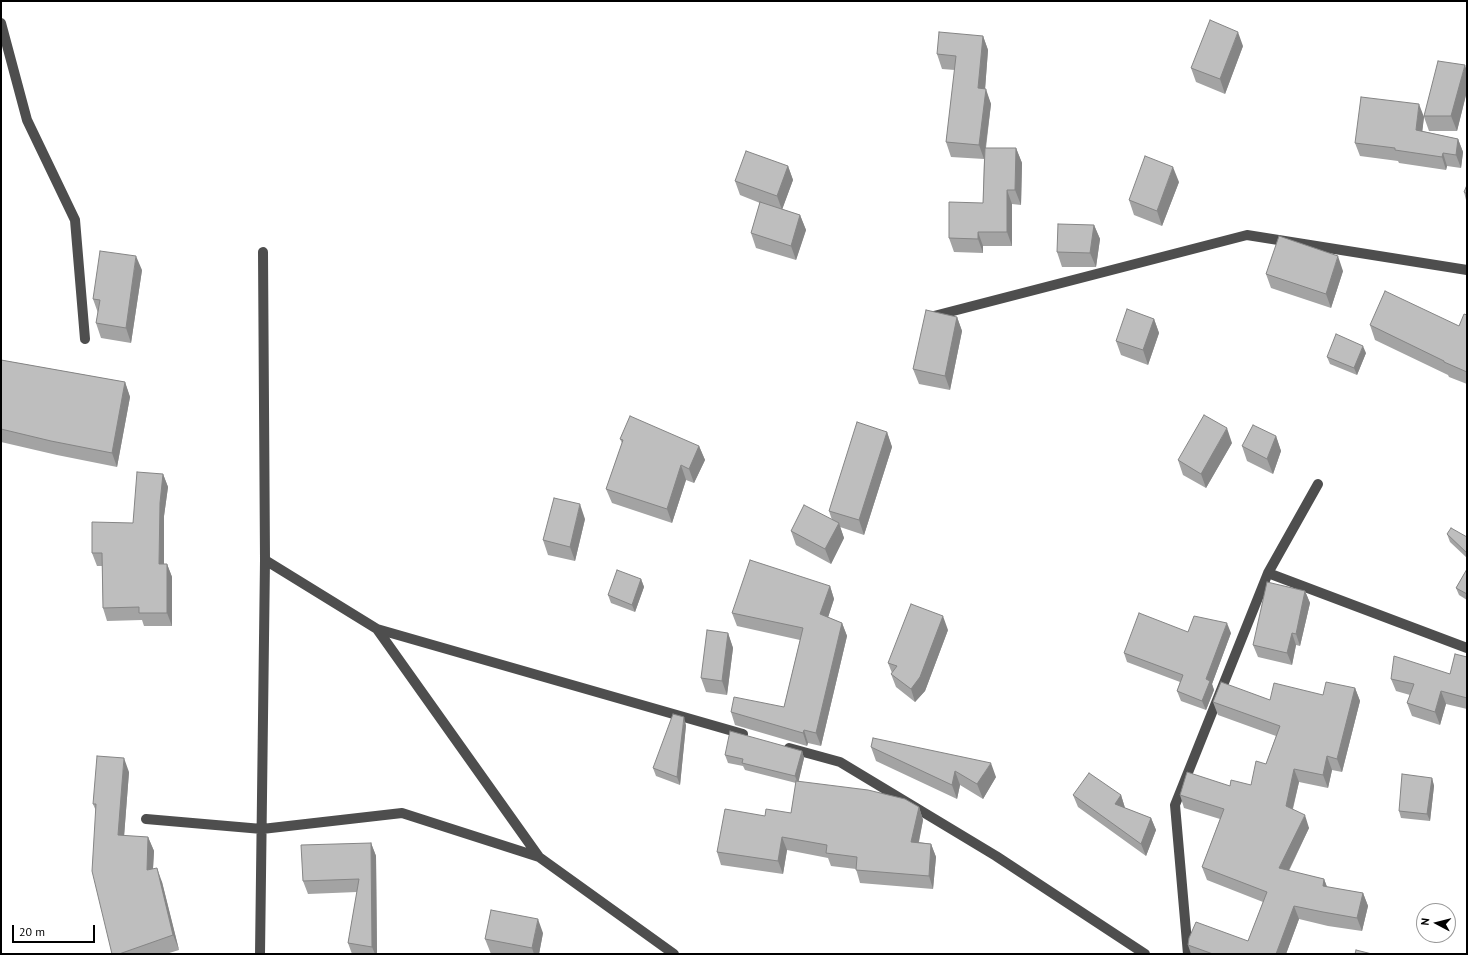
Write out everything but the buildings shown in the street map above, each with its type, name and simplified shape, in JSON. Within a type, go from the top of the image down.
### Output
[{"type":"street","points":[[1,23],[27,120],[75,220],[85,339]]},
{"type":"street","points":[[927,318],[1247,235],[1467,270]]},
{"type":"street","points":[[260,954],[265,560],[263,252]]},
{"type":"street","points":[[1188,954],[1175,805],[1268,573],[1318,484]]},
{"type":"street","points":[[265,560],[377,629],[749,736]]},
{"type":"street","points":[[1268,573],[1467,648]]},
{"type":"street","points":[[377,629],[539,857]]},
{"type":"street","points":[[779,745],[840,762],[996,856],[1145,954]]},
{"type":"street","points":[[146,819],[262,829],[402,814],[539,857],[674,954]]}]
